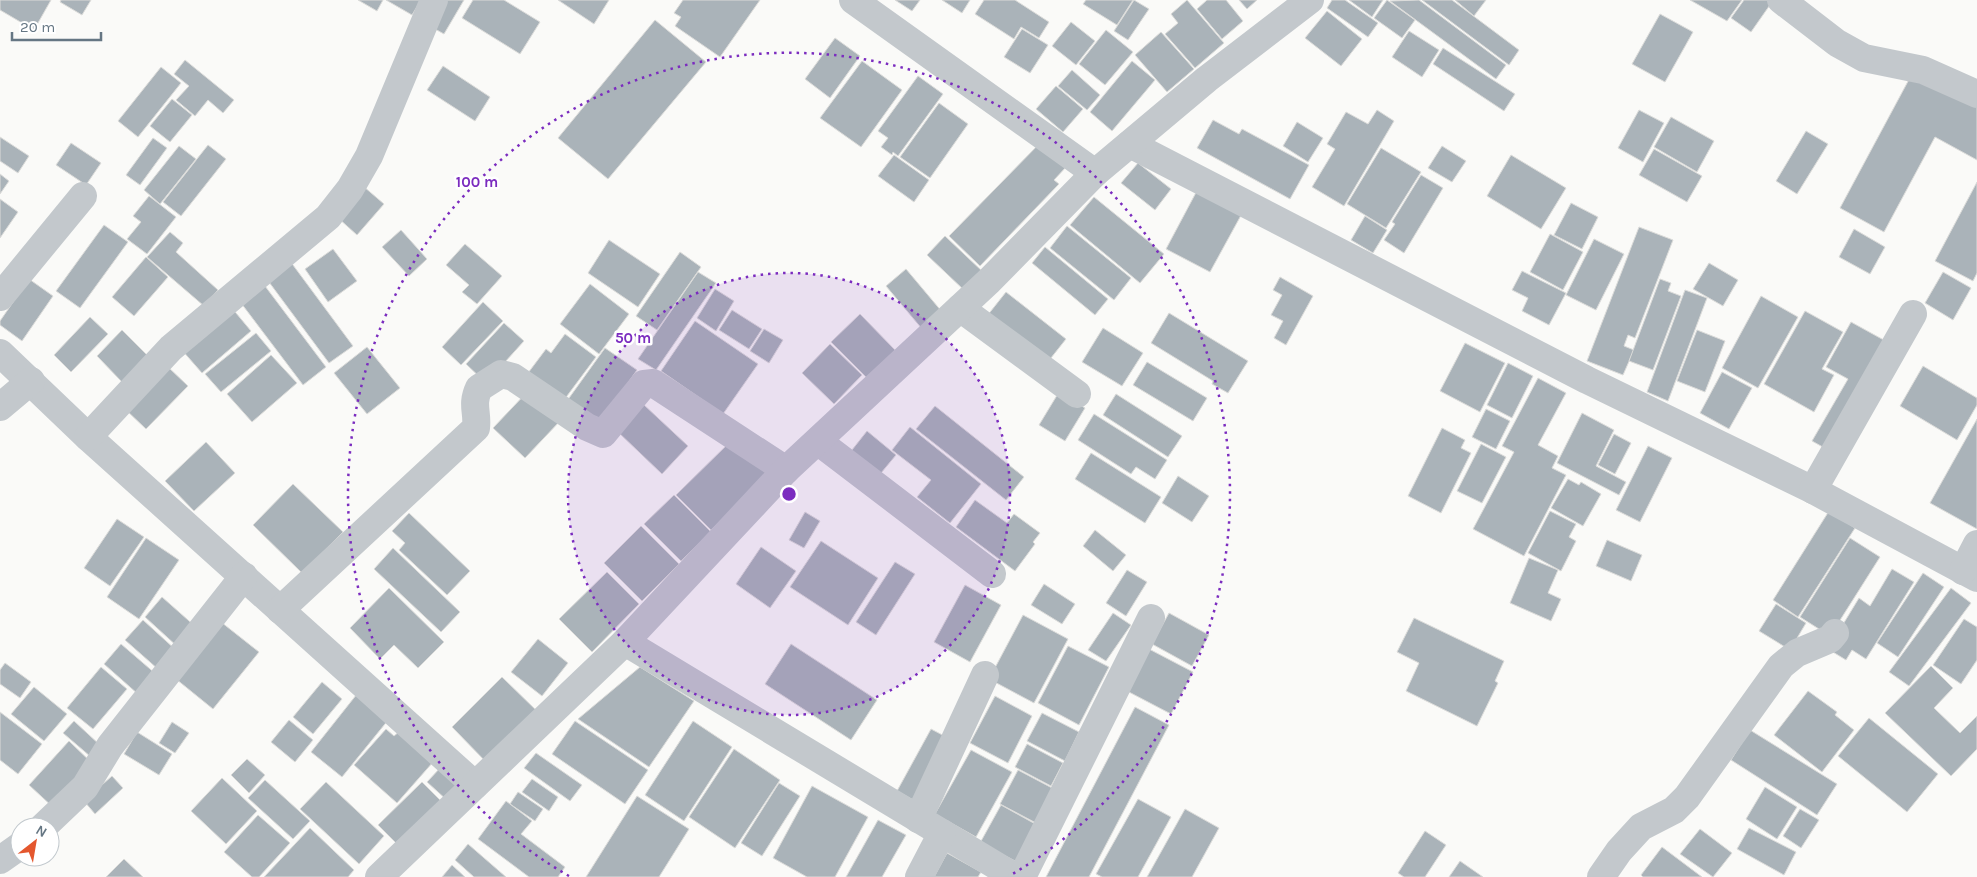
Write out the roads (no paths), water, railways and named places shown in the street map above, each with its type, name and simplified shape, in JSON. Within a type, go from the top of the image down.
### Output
[{"type":"street","points":[[88,437],[171,348],[328,218],[350,189],[369,156],[434,0]]},
{"type":"street","points":[[853,0],[1096,173]]},
{"type":"street","points":[[379,877],[625,642],[786,470],[819,442],[960,308],[1096,173],[1207,79],[1310,0]]},
{"type":"street","points":[[1781,0],[1837,43],[1864,58],[1923,70],[1977,94]]},
{"type":"street","points":[[1130,144],[1587,380],[1813,490],[1970,575],[1977,544]]},
{"type":"street","points":[[0,297],[83,196]]},
{"type":"street","points":[[960,308],[1077,394]]},
{"type":"street","points":[[1813,490],[1913,314]]},
{"type":"street","points":[[0,353],[88,437],[475,785]]},
{"type":"street","points":[[280,610],[476,428],[478,419],[473,406],[479,388],[501,374],[513,377],[587,427],[603,434],[644,384],[653,383],[786,470]]},
{"type":"street","points":[[0,407],[31,382]]},
{"type":"street","points":[[819,442],[992,574]]},
{"type":"street","points":[[54,817],[85,787],[110,746],[244,576]]},
{"type":"street","points":[[1022,877],[1151,618]]},
{"type":"street","points":[[1601,877],[1619,851],[1641,827],[1674,810],[1687,797],[1781,666],[1797,652],[1830,639],[1835,633]]},
{"type":"street","points":[[625,642],[1015,877]]},
{"type":"street","points":[[918,819],[985,675]]},
{"type":"street","points":[[919,877],[942,833]]}]
